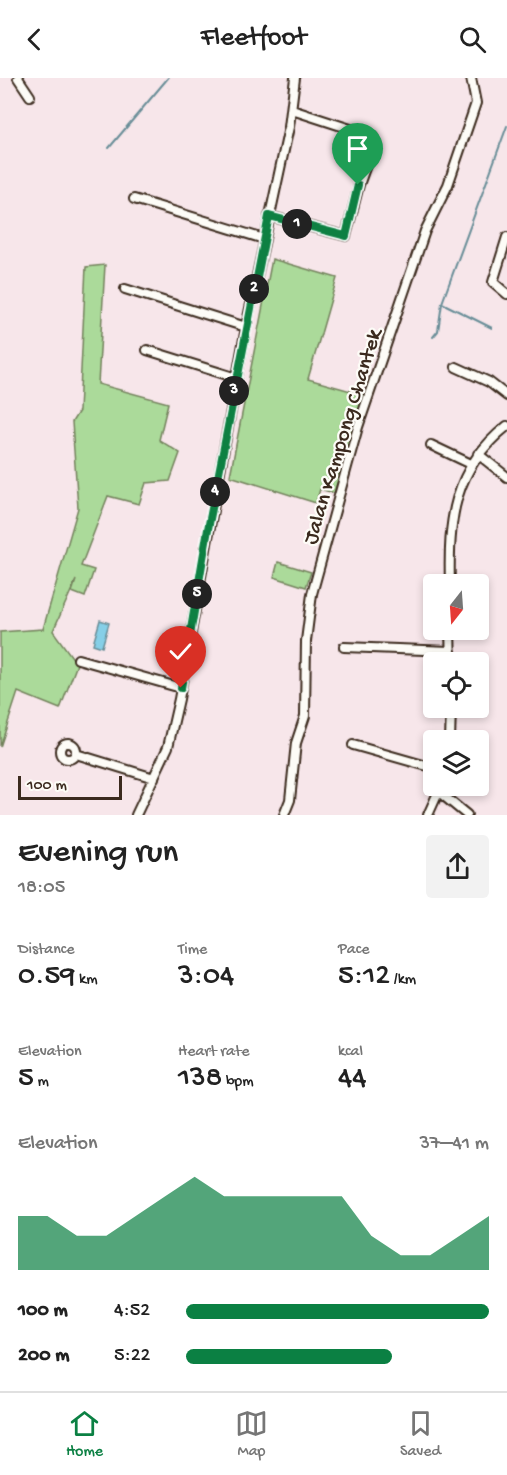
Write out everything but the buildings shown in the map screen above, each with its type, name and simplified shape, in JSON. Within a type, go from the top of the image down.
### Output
[{"type":"street","points":[[18,78],[30,96]]},
{"type":"street","points":[[136,815],[168,747],[181,688],[246,327],[292,110],[295,78]]},
{"type":"street","name":"Jalan Kampong Chantek","points":[[284,815],[290,800],[296,743],[306,716],[306,641],[312,594],[358,427],[425,231],[448,185],[476,103],[471,78]]},
{"type":"street","points":[[269,216],[346,236],[358,185],[374,143],[374,138],[369,135],[292,110]]},
{"type":"street","points":[[134,200],[264,239]]},
{"type":"street","points":[[507,237],[493,282],[507,294]]},
{"type":"street","points":[[125,289],[246,327]]},
{"type":"street","points":[[147,350],[237,378]]},
{"type":"street","points":[[456,367],[489,382],[507,396]]},
{"type":"street","points":[[450,574],[452,517],[458,493],[477,454],[507,426]]},
{"type":"street","points":[[431,445],[471,464]]},
{"type":"street","points":[[477,454],[507,477]]},
{"type":"street","points":[[344,647],[451,651],[450,640]]},
{"type":"street","points":[[78,658],[181,688]]},
{"type":"street","points":[[353,745],[367,747],[423,765]]},
{"type":"street","points":[[76,754],[154,778]]},
{"type":"street","points":[[428,815],[437,796]]},
{"type":"street","points":[[447,796],[467,815]]},
{"type":"green space","points":[[272,259],[337,278],[308,379],[365,395],[334,493],[320,489],[316,503],[230,476]]},
{"type":"green space","points":[[105,265],[98,384],[168,403],[159,440],[180,453],[170,481],[146,483],[139,504],[108,496],[81,566],[94,570],[85,597],[72,592],[76,580],[53,631],[77,664],[60,709],[18,692],[0,747],[0,632],[43,629],[78,508],[72,422],[79,411],[86,267]]},
{"type":"green space","points":[[278,562],[311,572],[306,587],[274,577]]},
{"type":"water","points":[[100,620],[109,623],[102,647],[93,644]]},
{"type":"waterway","points":[[109,148],[168,78]]},
{"type":"waterway","points":[[433,337],[438,331],[442,303],[507,126]]},
{"type":"waterway","points":[[442,303],[492,328]]},
{"type":"route","points":[[181,688],[208,529],[269,216],[346,236],[358,185]]}]
